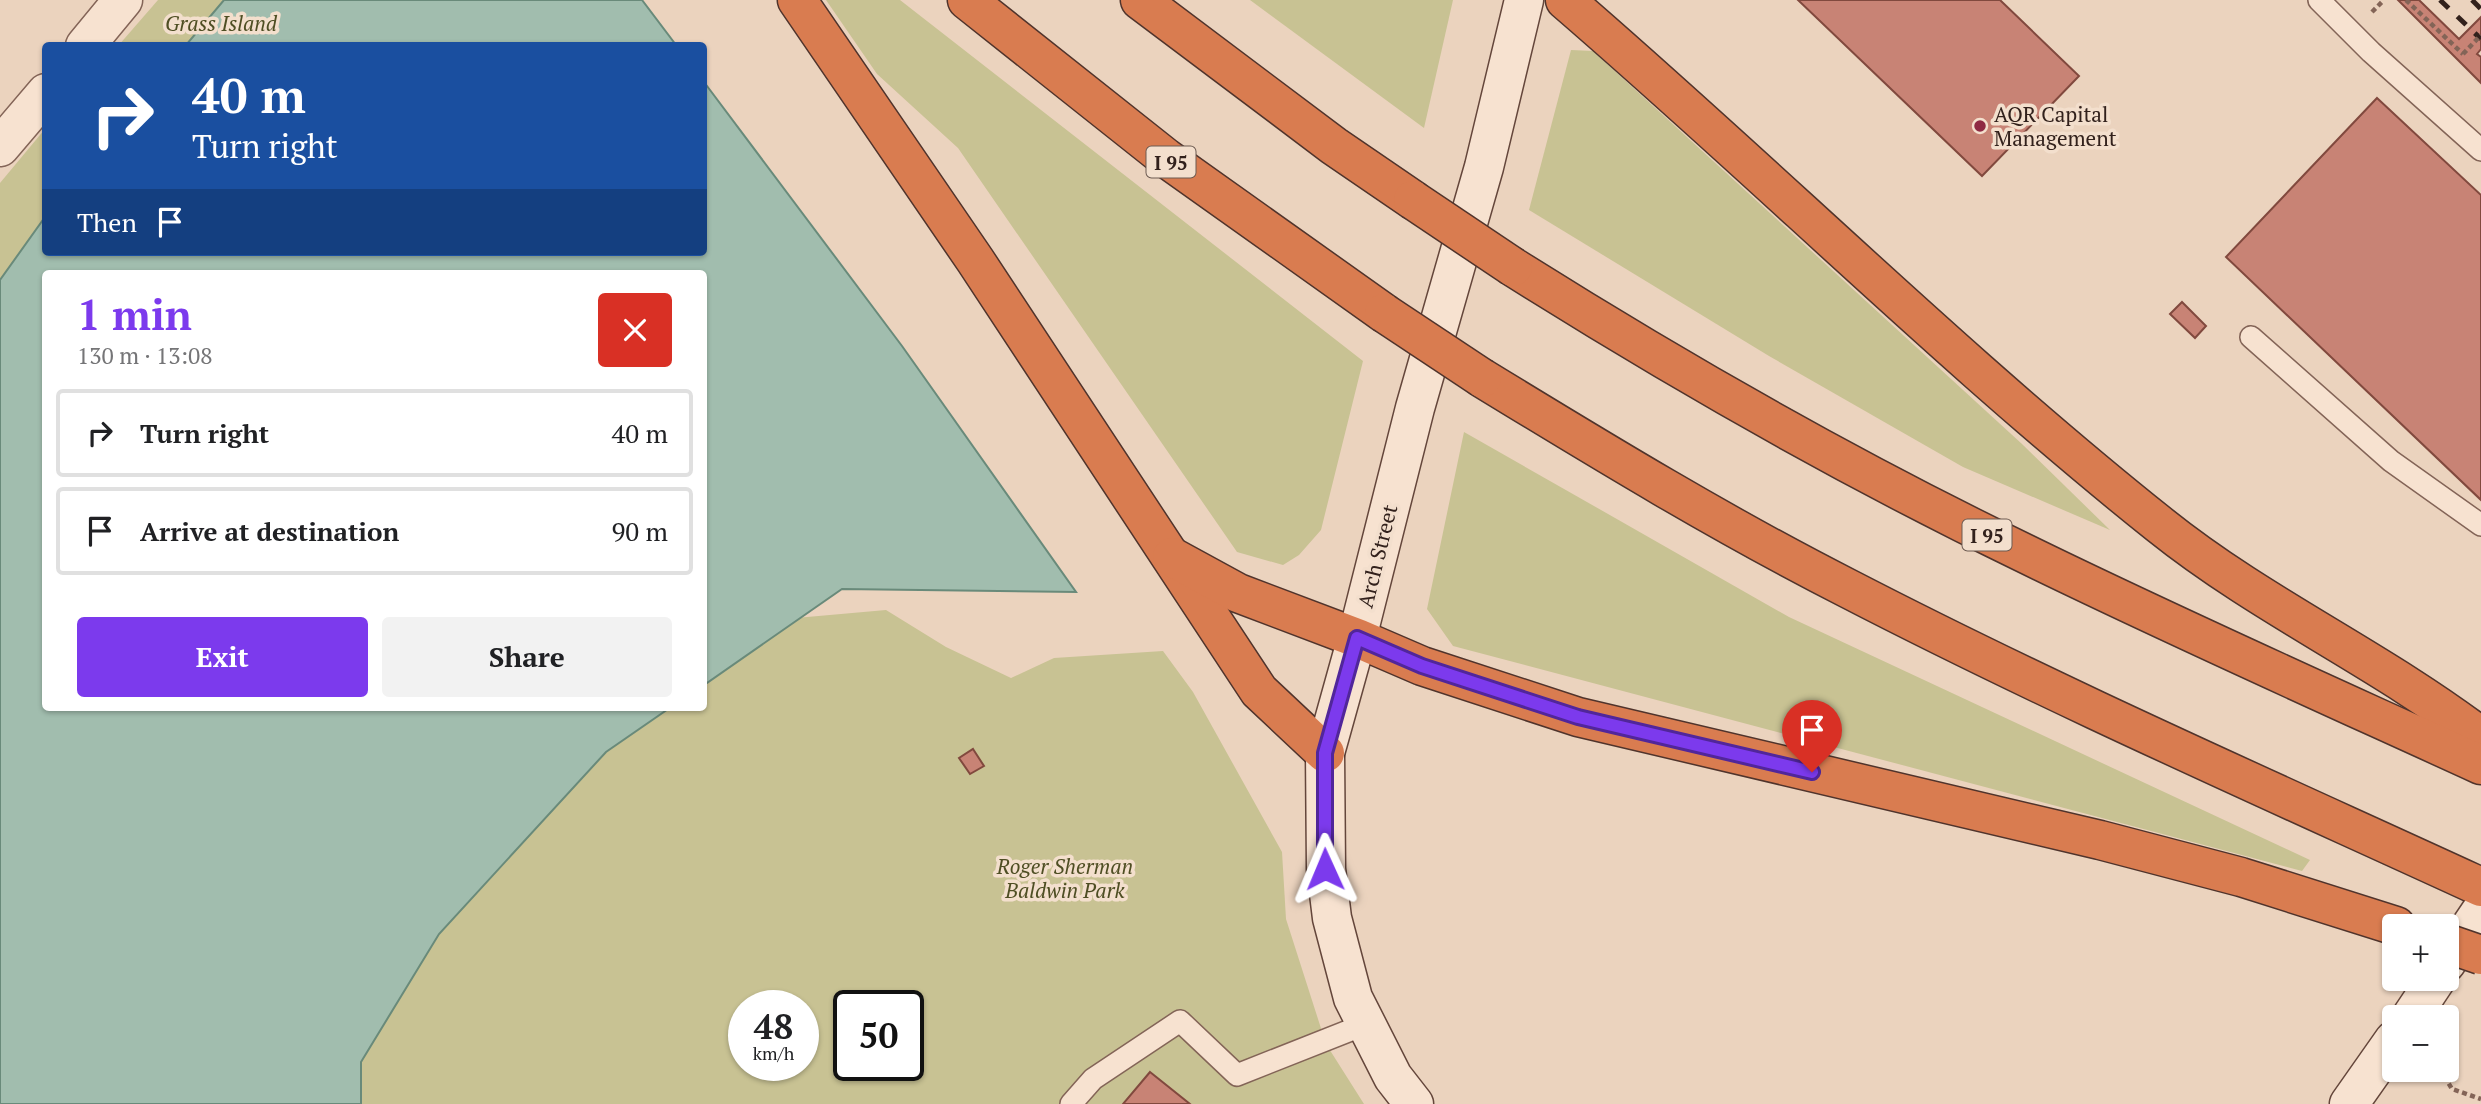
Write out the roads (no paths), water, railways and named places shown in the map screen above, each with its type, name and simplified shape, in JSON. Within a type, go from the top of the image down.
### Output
[{"type":"highway","points":[[797,0],[1172,556],[1259,691],[1325,753]]},
{"type":"highway","name":"I 95","points":[[967,0],[1166,158],[1384,313],[1482,378],[1626,466],[1849,590],[2105,713],[2481,887]]},
{"type":"highway","name":"I 95","points":[[1140,0],[1334,146],[1513,267],[1670,363],[1906,494],[2036,559],[2481,765]]},
{"type":"highway","points":[[1565,0],[1917,316],[2162,526],[2229,577],[2371,661],[2481,737]]},
{"type":"highway","points":[[1172,556],[1238,593],[1422,666],[1578,717],[2099,840],[2253,881],[2382,922]]},
{"type":"highway","points":[[2459,947],[2481,954]]},
{"type":"main road","points":[[88,42],[123,0]]},
{"type":"main road","name":"Arch Street","points":[[1414,1104],[1394,1077],[1353,998],[1332,918],[1325,869],[1325,753],[1415,408],[1484,167],[1524,0]]},
{"type":"main road","points":[[0,147],[42,98]]},
{"type":"main road","points":[[2459,944],[2481,911]]},
{"type":"main road","points":[[2349,1104],[2382,1058]]},
{"type":"lane","points":[[2319,0],[2371,52],[2481,150]]},
{"type":"lane","points":[[2251,337],[2391,461],[2481,525]]},
{"type":"lane","points":[[1071,1104],[1094,1079],[1180,1021],[1237,1074],[1366,1024]]},
{"type":"railway","points":[[2440,0],[2481,39]]},
{"type":"railway","points":[[2472,0],[2481,9]]},
{"type":"place","name":"AQR Capital Management","points":[[1980,126]]},
{"type":"park label","name":"Grass Island","points":[[221,23]]},
{"type":"park label","name":"Roger Sherman Baldwin Park","points":[[1065,878]]}]
